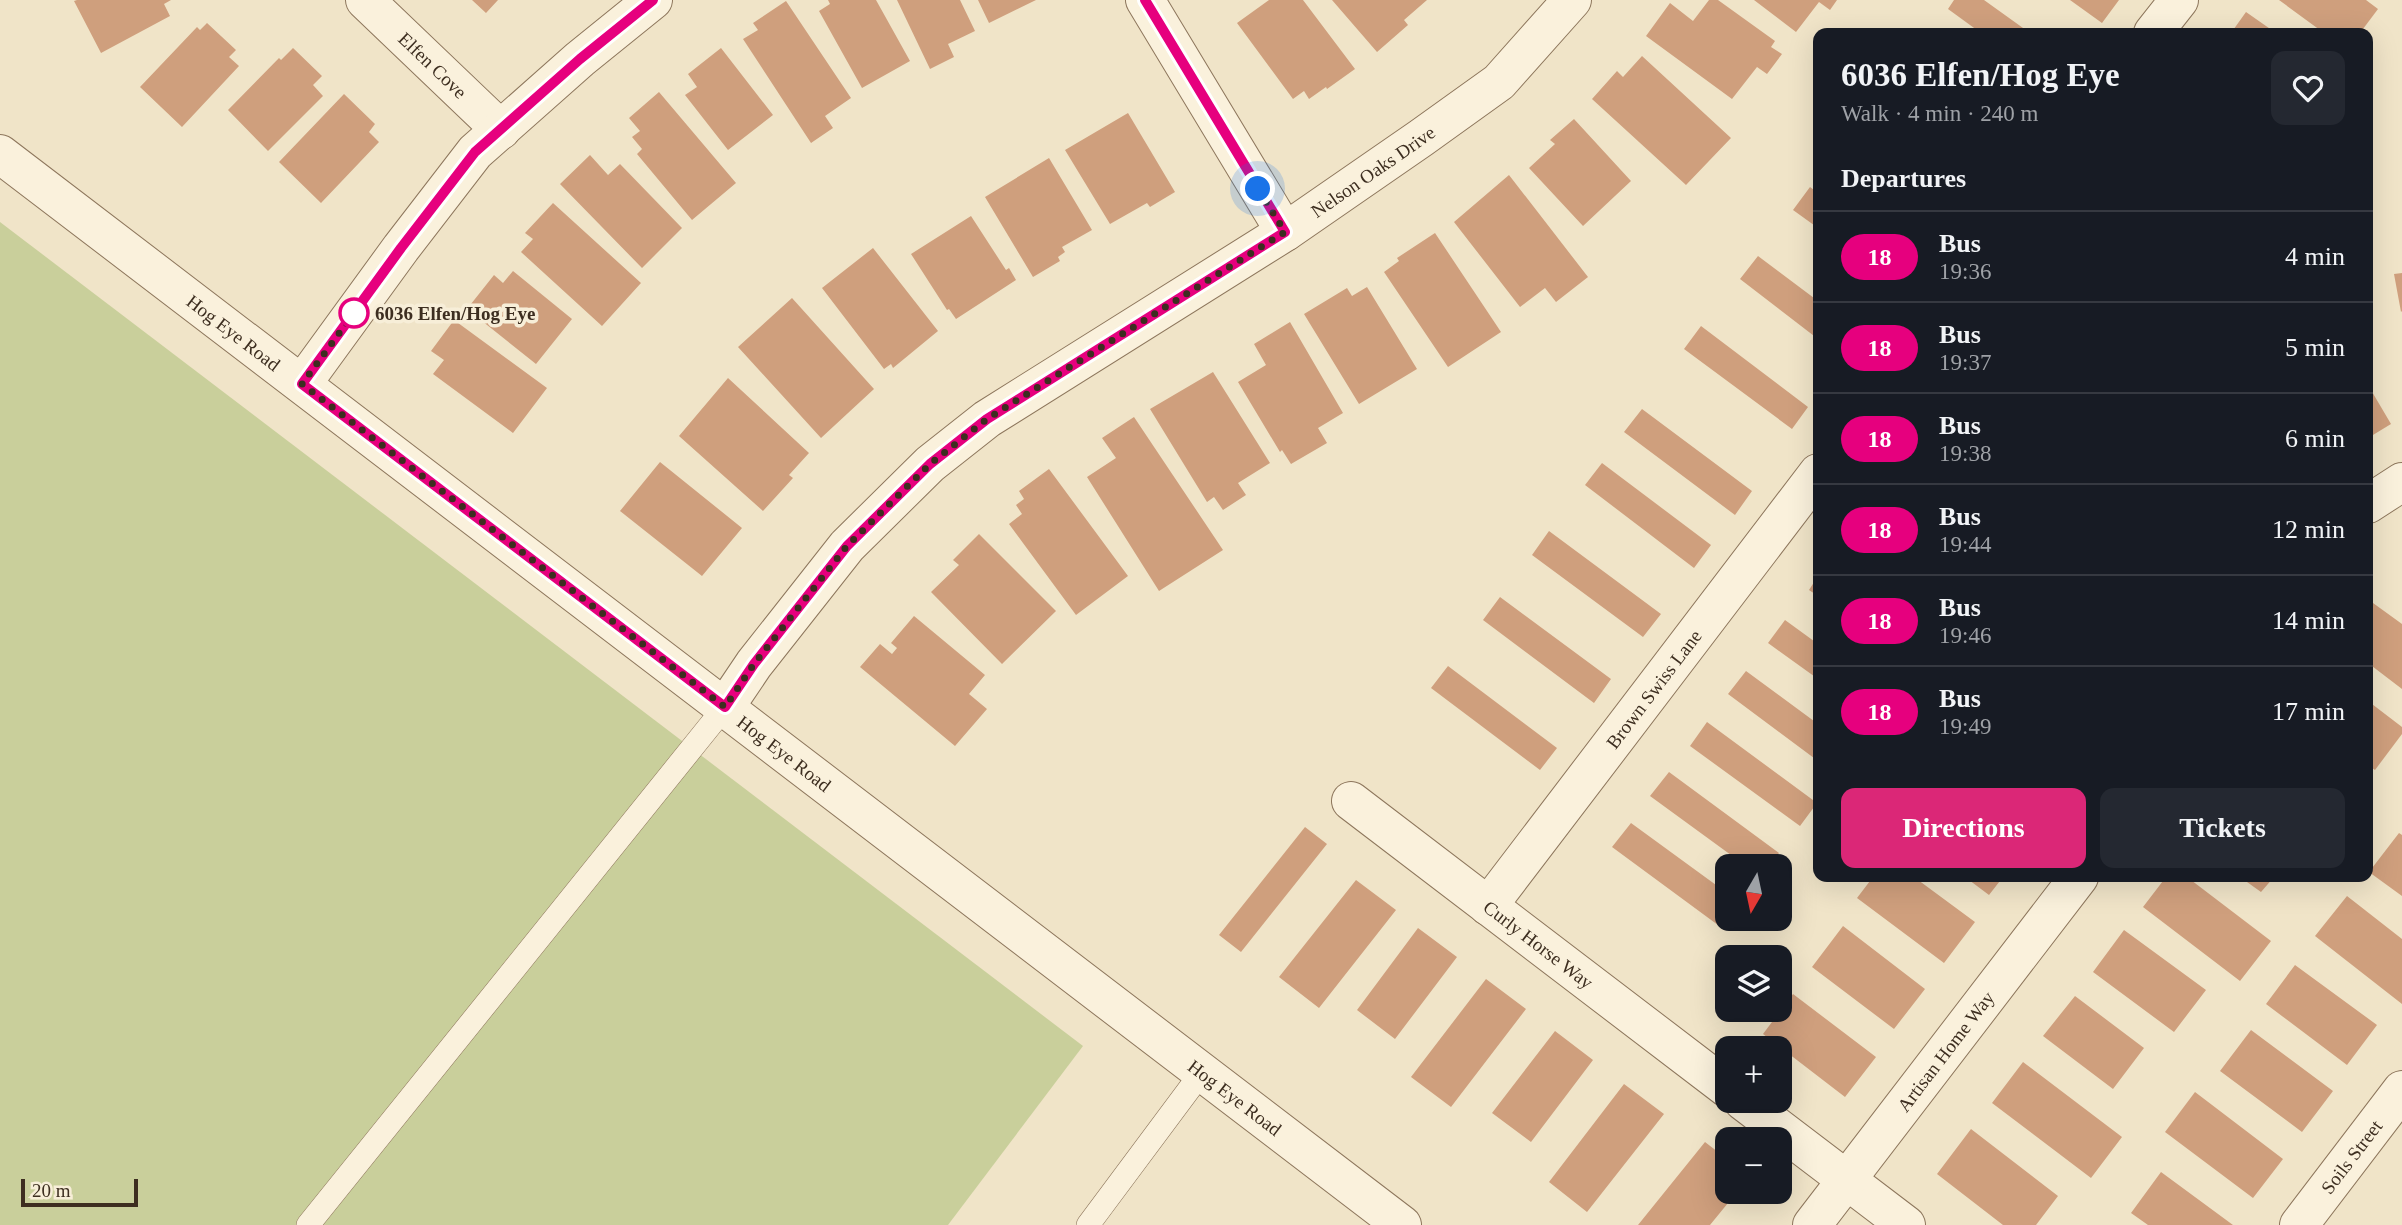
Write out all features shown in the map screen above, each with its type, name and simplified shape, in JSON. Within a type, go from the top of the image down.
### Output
[{"type":"street","name":"Elfen Cove","points":[[365,0],[501,130]]},
{"type":"street","points":[[302,384],[475,152],[580,59],[653,0]]},
{"type":"street","points":[[1145,0],[1285,232]]},
{"type":"street","name":"Nelson Oaks Drive","points":[[725,707],[754,664],[847,546],[930,464],[987,419],[1285,232],[1499,82],[1572,0]]},
{"type":"street","points":[[2157,28],[2179,0]]},
{"type":"street","name":"Hog Eye Road","points":[[0,154],[1402,1225]]},
{"type":"street","name":"Brown Swiss Lane","points":[[1488,906],[1813,480]]},
{"type":"street","points":[[2373,501],[2402,482]]},
{"type":"street","name":"Curly Horse Way","points":[[1351,801],[1715,1079]]},
{"type":"street","name":"Artisan Home Way","points":[[1812,1225],[2075,882]]},
{"type":"street","name":"Soils Street","points":[[2299,1225],[2402,1090]]},
{"type":"street","points":[[1759,1113],[1906,1225]]},
{"type":"lane","points":[[308,1225],[725,707]]},
{"type":"lane","points":[[1088,1225],[1202,1072]]},
{"type":"green space","points":[[0,222],[1083,1046],[948,1225],[0,1225]]},
{"type":"building","points":[[171,0],[164,4],[170,16],[101,53],[74,1]]},
{"type":"building","points":[[472,0],[498,0],[486,13]]},
{"type":"building","points":[[828,0],[876,0],[910,61],[862,88],[819,11],[830,4]]},
{"type":"building","points":[[897,0],[960,0],[975,31],[948,44],[954,57],[930,69]]},
{"type":"building","points":[[978,0],[1036,0],[989,23]]},
{"type":"building","points":[[1269,0],[1303,0],[1355,69],[1309,99],[1304,91],[1293,99],[1237,23]]},
{"type":"building","points":[[1332,0],[1427,0],[1404,20],[1408,25],[1377,52]]},
{"type":"building","points":[[1709,0],[1718,0],[1775,41],[1771,47],[1782,54],[1767,74],[1757,67],[1732,99],[1646,36],[1670,3],[1693,21]]},
{"type":"building","points":[[1754,0],[1837,0],[1830,10],[1819,2],[1796,32]]},
{"type":"building","points":[[1954,0],[1984,0],[2023,28],[1974,28],[1948,9]]},
{"type":"building","points":[[2070,0],[2119,0],[2102,23]]},
{"type":"building","points":[[2279,0],[2366,0],[2378,9],[2364,28],[2317,28]]},
{"type":"building","points":[[786,1],[851,98],[825,116],[833,128],[811,143],[743,39],[758,30],[753,23]]},
{"type":"building","points":[[2246,12],[2269,28],[2235,28]]},
{"type":"building","points":[[207,23],[236,50],[229,57],[239,66],[182,127],[140,87],[197,27],[200,30]]},
{"type":"building","points":[[293,48],[322,76],[313,85],[323,96],[268,151],[228,110],[279,58],[281,60]]},
{"type":"building","points":[[721,48],[773,115],[728,150],[685,95],[697,87],[688,74]]},
{"type":"building","points":[[1642,56],[1731,138],[1686,185],[1592,99],[1617,71],[1623,77]]},
{"type":"building","points":[[659,92],[736,183],[692,220],[637,154],[642,149],[632,137],[640,131],[629,118]]},
{"type":"building","points":[[344,94],[375,124],[369,132],[379,142],[321,203],[279,162]]},
{"type":"building","points":[[1128,113],[1175,192],[1150,207],[1147,203],[1110,224],[1065,150]]},
{"type":"building","points":[[1574,119],[1631,181],[1583,226],[1529,168],[1555,144],[1550,140]]},
{"type":"building","points":[[590,155],[608,175],[620,164],[682,228],[642,268],[560,184]]},
{"type":"building","points":[[1049,158],[1092,230],[1062,247],[1065,252],[1058,257],[1060,261],[1033,277],[985,197]]},
{"type":"building","points":[[1509,175],[1588,277],[1556,302],[1545,288],[1520,307],[1454,222]]},
{"type":"building","points":[[1810,187],[1813,189],[1813,224],[1793,210]]},
{"type":"building","points":[[553,203],[641,283],[602,326],[521,252],[533,239],[525,233]]},
{"type":"building","points":[[971,216],[1006,270],[1009,268],[1016,280],[956,319],[949,309],[947,310],[911,254]]},
{"type":"building","points":[[1435,233],[1501,332],[1448,367],[1384,272],[1399,261],[1397,258]]},
{"type":"building","points":[[873,248],[938,331],[893,368],[891,364],[884,369],[822,288]]},
{"type":"building","points":[[1758,256],[1813,297],[1813,335],[1740,279]]},
{"type":"building","points":[[513,271],[572,319],[536,364],[467,309],[494,275],[503,283]]},
{"type":"building","points":[[2402,273],[2402,311],[2401,312],[2394,274]]},
{"type":"building","points":[[1367,287],[1417,369],[1359,404],[1304,314],[1347,288],[1352,296]]},
{"type":"building","points":[[792,298],[874,389],[821,438],[738,347]]},
{"type":"building","points":[[454,320],[547,388],[513,433],[433,374],[444,360],[431,351]]},
{"type":"building","points":[[1290,322],[1343,413],[1318,428],[1327,443],[1291,464],[1282,450],[1280,452],[1238,382],[1266,365],[1254,344]]},
{"type":"building","points":[[1701,326],[1808,407],[1792,429],[1684,349]]},
{"type":"building","points":[[1213,372],[1270,463],[1238,483],[1246,495],[1223,510],[1214,497],[1207,502],[1150,409]]},
{"type":"building","points":[[728,378],[809,453],[789,475],[793,478],[763,511],[679,436]]},
{"type":"building","points":[[2373,393],[2391,424],[2373,435]]},
{"type":"building","points":[[1642,409],[1752,491],[1735,515],[1624,432]]},
{"type":"building","points":[[1134,417],[1223,550],[1159,591],[1087,477],[1116,458],[1102,438]]},
{"type":"building","points":[[660,462],[742,528],[702,576],[620,511]]},
{"type":"building","points":[[1602,463],[1711,545],[1694,568],[1585,485]]},
{"type":"building","points":[[1049,469],[1128,576],[1076,615],[1009,524],[1022,514],[1016,505],[1024,499],[1019,491]]},
{"type":"building","points":[[1549,531],[1661,614],[1643,637],[1532,555]]},
{"type":"building","points":[[979,534],[1056,611],[1002,664],[931,592],[959,565],[953,560]]},
{"type":"building","points":[[1500,597],[1611,679],[1594,703],[1483,620]]},
{"type":"building","points":[[2373,603],[2402,624],[2402,689],[2373,667]]},
{"type":"building","points":[[914,616],[985,675],[969,694],[987,709],[955,746],[860,667],[880,644],[892,654],[897,648],[891,643]]},
{"type":"building","points":[[1785,620],[1813,640],[1813,675],[1768,643]]},
{"type":"building","points":[[1448,666],[1557,748],[1540,770],[1431,688]]},
{"type":"building","points":[[1746,671],[1813,720],[1813,757],[1728,694]]},
{"type":"building","points":[[2373,705],[2402,727],[2402,734],[2375,770]]},
{"type":"building","points":[[1707,722],[1813,800],[1813,808],[1800,826],[1690,746]]},
{"type":"building","points":[[1669,772],[1779,853],[1730,854],[1650,796]]},
{"type":"building","points":[[1631,823],[1715,884],[1715,923],[1612,847]]},
{"type":"building","points":[[1305,827],[1327,844],[1241,952],[1219,935]]},
{"type":"building","points":[[2399,833],[2402,835],[2402,896],[2373,875],[2373,867]]},
{"type":"building","points":[[1356,880],[1396,910],[1319,1008],[1279,977]]},
{"type":"building","points":[[1869,882],[1921,882],[1975,922],[1944,963],[1857,898]]},
{"type":"building","points":[[1972,882],[1999,882],[1989,895]]},
{"type":"building","points":[[2162,882],[2194,882],[2271,941],[2240,981],[2143,907]]},
{"type":"building","points":[[2247,882],[2270,882],[2261,892]]},
{"type":"building","points":[[2347,896],[2402,939],[2402,1004],[2315,936]]},
{"type":"building","points":[[1843,926],[1925,989],[1894,1029],[1812,967]]},
{"type":"building","points":[[1418,928],[1457,957],[1395,1039],[1357,1010]]},
{"type":"building","points":[[2124,930],[2206,990],[2174,1032],[2093,972]]},
{"type":"building","points":[[2295,965],[2377,1025],[2347,1065],[2266,1004]]},
{"type":"building","points":[[1486,979],[1526,1009],[1451,1107],[1411,1077]]},
{"type":"building","points":[[1792,995],[1876,1057],[1845,1097],[1792,1056],[1792,1036],[1763,1034],[1772,1022],[1792,1022]]},
{"type":"building","points":[[2075,996],[2144,1048],[2113,1089],[2043,1036]]},
{"type":"building","points":[[2251,1030],[2333,1091],[2302,1132],[2220,1071]]},
{"type":"building","points":[[1555,1031],[1593,1060],[1531,1142],[1492,1113]]},
{"type":"building","points":[[2023,1062],[2122,1137],[2091,1178],[1992,1103]]},
{"type":"building","points":[[1624,1084],[1664,1114],[1587,1212],[1549,1182]]},
{"type":"building","points":[[2195,1092],[2283,1159],[2253,1198],[2165,1132]]},
{"type":"building","points":[[1971,1129],[2058,1196],[2036,1225],[2003,1225],[1937,1174]]},
{"type":"building","points":[[1705,1142],[1715,1150],[1715,1204],[1727,1204],[1710,1225],[1638,1225]]},
{"type":"building","points":[[2161,1172],[2233,1225],[2148,1225],[2131,1213]]},
{"type":"bus line","name":"18","points":[[653,0],[580,59],[475,152],[302,384],[725,707],[754,664],[847,546],[930,464],[987,419],[1285,232],[1145,0]]},
{"type":"place","name":"6036 Elfen/Hog Eye","points":[[354,313]]},
{"type":"route","points":[[354,313],[302,384],[725,707],[754,664],[847,546],[930,464],[987,419],[1285,232],[1258,189]]}]
